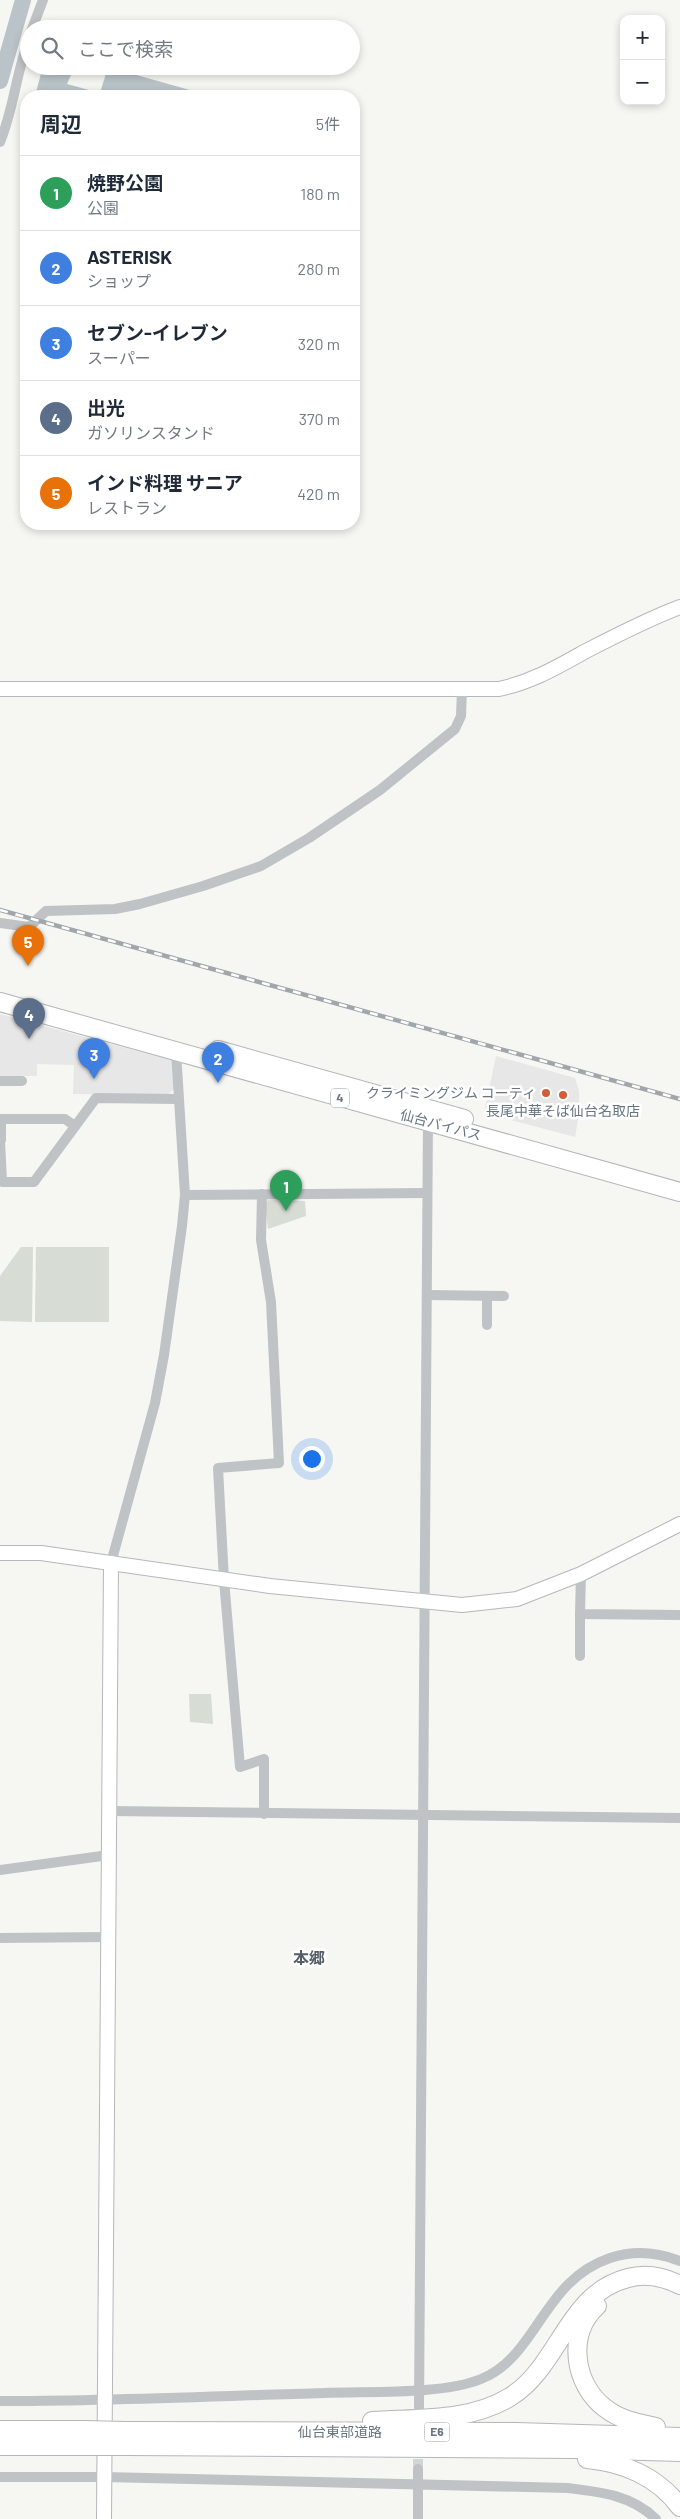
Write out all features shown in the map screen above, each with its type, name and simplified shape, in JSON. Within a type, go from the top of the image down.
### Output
[{"type":"highway","name":"仙台バイパス","points":[[0,990],[428,1115],[680,1192]]},
{"type":"highway","name":"仙台バイパス","points":[[0,1002],[176,1051],[680,1180]]},
{"type":"highway","points":[[194,2431],[444,2416],[483,2410],[511,2396],[533,2377],[543,2366],[578,2312],[598,2290],[611,2283],[634,2276],[660,2278],[680,2285]]},
{"type":"highway","points":[[680,2297],[650,2286],[614,2293],[594,2308],[580,2332],[577,2346],[580,2373],[594,2398],[605,2409],[634,2423],[680,2429]]},
{"type":"highway","name":"仙台東部道路","points":[[0,2430],[84,2438],[364,2447],[680,2452]]},
{"type":"highway","name":"仙台東部道路","points":[[125,2438],[194,2431],[516,2432],[680,2437]]},
{"type":"highway","name":"仙台東部道路","points":[[0,2446],[84,2438]]},
{"type":"highway","points":[[364,2447],[575,2458],[608,2462],[622,2465],[644,2476],[661,2488],[680,2507]]},
{"type":"street","points":[[35,20],[43,0]]},
{"type":"street","points":[[0,142],[9,119],[20,62]]},
{"type":"street","points":[[0,689],[499,689],[545,675],[637,625],[680,607]]},
{"type":"street","points":[[0,923],[29,927],[46,912],[115,909],[140,904],[203,886],[268,862],[380,790],[455,728],[461,716],[462,690]]},
{"type":"street","points":[[104,2519],[111,1563],[154,1403],[169,1320],[185,1195],[176,1051]]},
{"type":"street","points":[[0,1081],[22,1081]]},
{"type":"street","points":[[75,1126],[65,1119],[1,1119],[2,1182],[34,1182],[96,1098],[178,1099]]},
{"type":"street","points":[[419,2408],[428,1115]]},
{"type":"street","points":[[185,1195],[427,1193]]},
{"type":"street","points":[[262,1194],[261,1240],[271,1302],[279,1463],[218,1468],[224,1580],[240,1767],[264,1762],[264,1814]]},
{"type":"street","points":[[428,1295],[504,1296]]},
{"type":"street","points":[[487,1296],[487,1325]]},
{"type":"street","points":[[0,1553],[41,1553],[224,1580],[424,1603],[462,1605],[517,1599],[581,1574],[680,1524]]},
{"type":"street","points":[[580,1656],[581,1574]]},
{"type":"street","points":[[580,1614],[680,1615]]},
{"type":"street","points":[[109,1811],[680,1818]]},
{"type":"street","points":[[0,1870],[109,1855]]},
{"type":"street","points":[[0,1938],[109,1938]]},
{"type":"street","points":[[0,2401],[104,2401],[419,2389],[464,2384],[482,2379],[503,2367],[554,2299],[573,2278],[586,2268],[618,2255],[647,2252],[680,2262]]},
{"type":"street","points":[[418,2469],[418,2519]]},
{"type":"street","points":[[0,2477],[104,2477],[568,2488],[609,2493],[635,2503],[656,2519]]},
{"type":"shaded area","points":[[41,75],[71,75],[67,84],[89,90],[37,90]]},
{"type":"shaded area","points":[[106,75],[136,75],[190,90],[101,90]]},
{"type":"shaded area","points":[[0,1014],[173,1061],[174,1089],[167,1095],[73,1094],[74,1065],[37,1064],[37,1076],[0,1076]]},
{"type":"shaded area","points":[[496,1056],[575,1078],[579,1091],[579,1114],[575,1137],[484,1113]]},
{"type":"shaded area","points":[[268,1200],[305,1201],[306,1216],[268,1229],[265,1205]]},
{"type":"shaded area","points":[[21,1247],[33,1247],[32,1322],[0,1321],[0,1276]]},
{"type":"shaded area","points":[[36,1247],[109,1247],[109,1322],[35,1322]]},
{"type":"shaded area","points":[[189,1694],[211,1694],[213,1724],[190,1722]]},
{"type":"waterway","points":[[0,81],[23,0]]},
{"type":"tunnel","points":[[418,2444],[418,2469]]},
{"type":"railway","points":[[0,910],[680,1099]]},
{"type":"place","name":"インド料理 サニア","points":[[28,966]]},
{"type":"place","name":"出光","points":[[29,1039]]},
{"type":"place","name":"セブン-イレブン","points":[[94,1079]]},
{"type":"place","name":"ASTERISK","points":[[218,1083]]},
{"type":"place","name":"クライミングジム コーティ","points":[[546,1093]]},
{"type":"place","name":"長尾中華そば仙台名取店","points":[[563,1095]]},
{"type":"place","name":"焼野公園","points":[[286,1211]]},
{"type":"district","name":"本郷","points":[[309,1958]]}]
